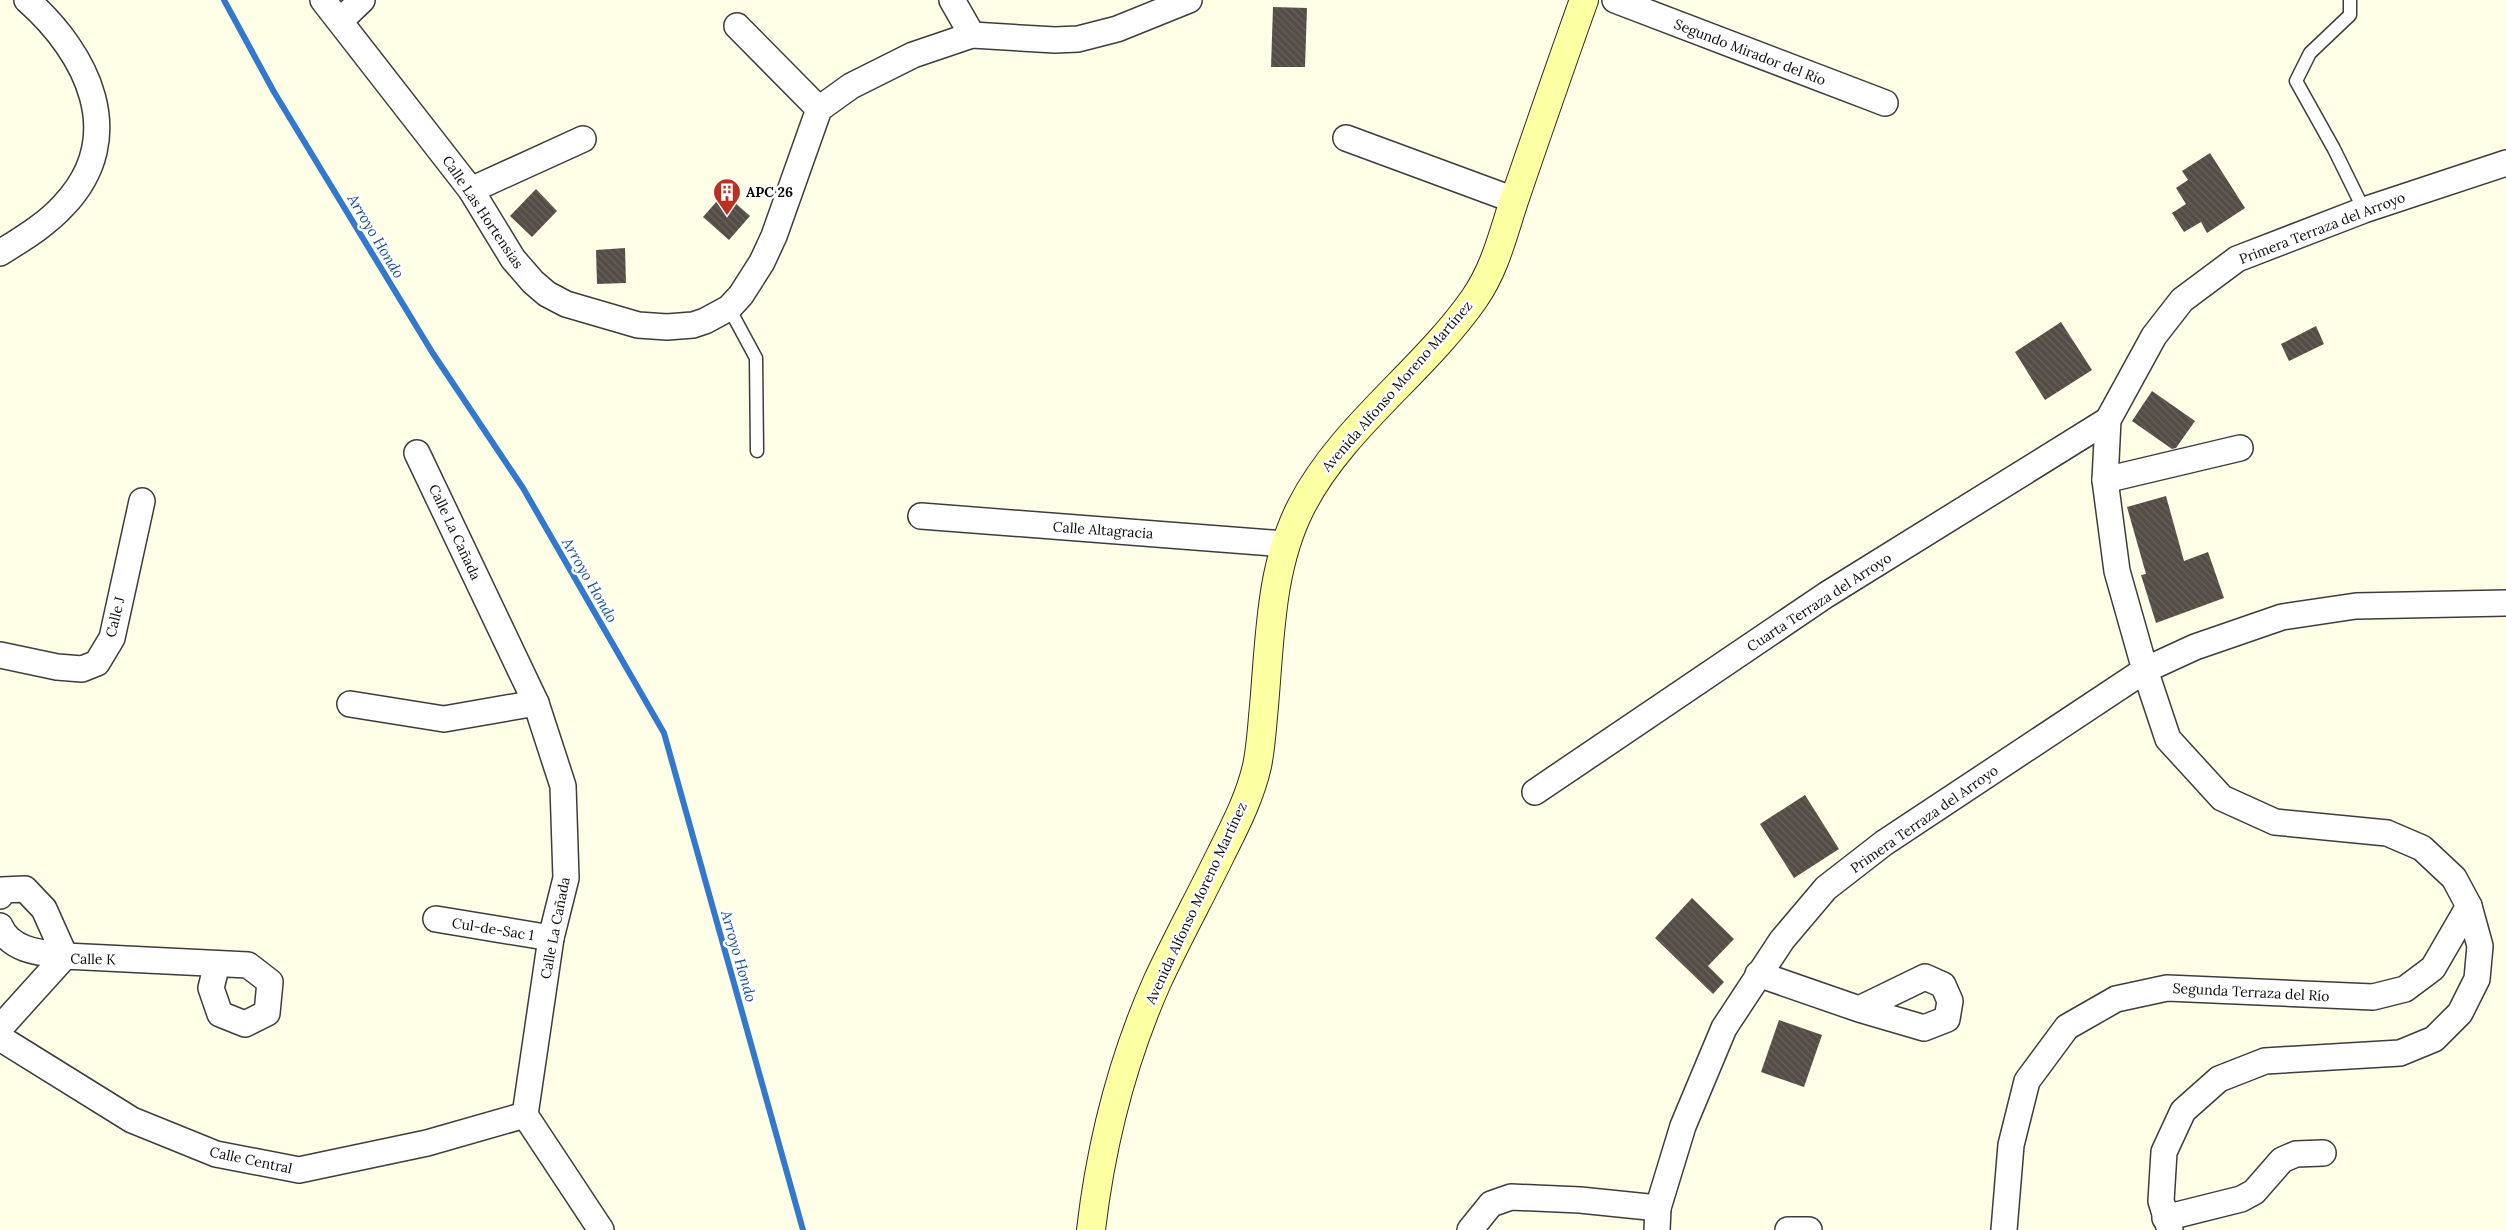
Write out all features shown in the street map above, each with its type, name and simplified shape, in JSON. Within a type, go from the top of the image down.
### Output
[{"type":"main road","name":"Avenida Alfonso Moreno Martínez","points":[[1091,1230],[1106,1138],[1131,1045],[1158,982],[1236,824],[1257,766],[1276,580],[1285,544],[1300,509],[1316,480],[1353,434],[1416,369],[1474,298],[1488,275],[1502,242],[1514,200],[1584,0]]},
{"type":"street","points":[[0,254],[37,229],[64,205],[84,179],[95,149],[97,120],[90,84],[75,53],[63,37],[51,22],[27,0]]},
{"type":"street","name":"Calle Las Hortensias","points":[[323,0],[471,190],[521,270],[547,294],[566,304],[650,326],[693,325],[729,308]]},
{"type":"street","points":[[340,21],[362,0]]},
{"type":"street","points":[[952,0],[972,35]]},
{"type":"street","points":[[729,308],[749,283],[774,236],[819,108],[851,86],[913,55],[972,35],[1055,40],[1078,39],[1117,29],[1189,0]]},
{"type":"street","name":"Segundo Mirador del Río","points":[[1614,0],[1885,103]]},
{"type":"street","points":[[737,26],[819,108]]},
{"type":"street","points":[[471,190],[583,138]]},
{"type":"street","points":[[1346,138],[1514,200]]},
{"type":"street","name":"Primera Terraza del Arroyo","points":[[2145,670],[2117,571],[2105,480],[2108,420],[2154,336],[2182,300],[2237,259],[2364,210],[2506,162]]},
{"type":"street","name":"Cuarta Terraza del Arroyo","points":[[1535,792],[1826,595],[2108,420]]},
{"type":"street","points":[[2105,480],[2240,448]]},
{"type":"street","name":"Calle La Cañada","points":[[417,453],[536,702],[563,786],[566,878],[551,938],[525,1115]]},
{"type":"street","name":"Calle J","points":[[0,655],[57,667],[82,669],[97,663],[112,638],[142,501]]},
{"type":"street","name":"Calle Altagracia","points":[[922,516],[1285,544]]},
{"type":"street","name":"Primera Terraza del Arroyo","points":[[1658,1219],[1683,1126],[1724,1028],[1782,940],[1826,888],[1884,843],[2145,670],[2195,647],[2282,617],[2356,606],[2506,603]]},
{"type":"street","points":[[2145,670],[2168,739],[2222,798],[2275,822],[2388,833],[2422,848],[2454,878],[2469,906],[2480,946],[2477,979],[2460,1013],[2434,1038],[2400,1053],[2265,1061],[2219,1079],[2184,1111],[2164,1152],[2161,1201],[2168,1224],[2241,1199],[2254,1192],[2282,1160],[2296,1154],[2323,1153]]},
{"type":"street","points":[[350,704],[444,719],[536,702]]},
{"type":"street","points":[[0,896],[2,890],[25,889],[44,909],[65,956]]},
{"type":"street","name":"Segunda Terraza del Río","points":[[2004,1230],[2011,1145],[2027,1081],[2067,1027],[2116,999],[2167,988],[2373,997],[2405,989],[2433,968],[2469,906]]},
{"type":"street","name":"Cul-de-Sac 1","points":[[436,919],[551,938]]},
{"type":"street","points":[[0,926],[3,934],[19,946],[41,953],[65,956]]},
{"type":"street","name":"Calle K","points":[[0,1028],[65,956],[217,964]]},
{"type":"street","points":[[1758,974],[1859,1009]]},
{"type":"street","name":"Calle Central","points":[[0,1038],[132,1120],[216,1154],[299,1170],[427,1143],[525,1115]]},
{"type":"street","points":[[525,1115],[601,1230]]},
{"type":"street","points":[[1470,1230],[1491,1204],[1511,1197],[1580,1200],[1658,1219]]},
{"type":"street","points":[[1788,1230],[1809,1230]]},
{"type":"lane","points":[[2350,0],[2350,15],[2310,53],[2296,81],[2334,149],[2364,210]]},
{"type":"lane","points":[[729,308],[756,358],[757,451]]},
{"type":"building","points":[[1273,7],[1307,8],[1305,67],[1271,67]]},
{"type":"building","points":[[2210,153],[2245,208],[2207,233],[2201,222],[2184,232],[2172,213],[2186,204],[2176,188],[2188,180],[2182,171]]},
{"type":"building","points":[[536,189],[557,211],[532,237],[510,216]]},
{"type":"building","name":"APC 26","points":[[724,193],[750,216],[729,240],[703,217]]},
{"type":"building","points":[[625,248],[626,283],[597,284],[596,250]]},
{"type":"building","points":[[2061,322],[2092,370],[2045,400],[2015,352]]},
{"type":"building","points":[[2316,326],[2324,344],[2289,361],[2281,344]]},
{"type":"building","points":[[2152,391],[2195,421],[2176,448],[2172,449],[2132,421]]},
{"type":"building","points":[[2166,496],[2184,561],[2208,552],[2224,598],[2156,623],[2141,575],[2146,574],[2127,507]]},
{"type":"building","points":[[1805,795],[1839,849],[1794,878],[1760,824]]},
{"type":"building","points":[[1692,898],[1734,939],[1708,966],[1724,982],[1713,994],[1655,938]]},
{"type":"building","points":[[1779,1020],[1822,1035],[1804,1087],[1761,1072]]},
{"type":"waterway","name":"Arroyo Hondo","points":[[224,0],[274,92],[432,352],[523,488],[664,733],[803,1230]]},
{"type":"place","name":"APC 26","points":[[727,216]]}]
